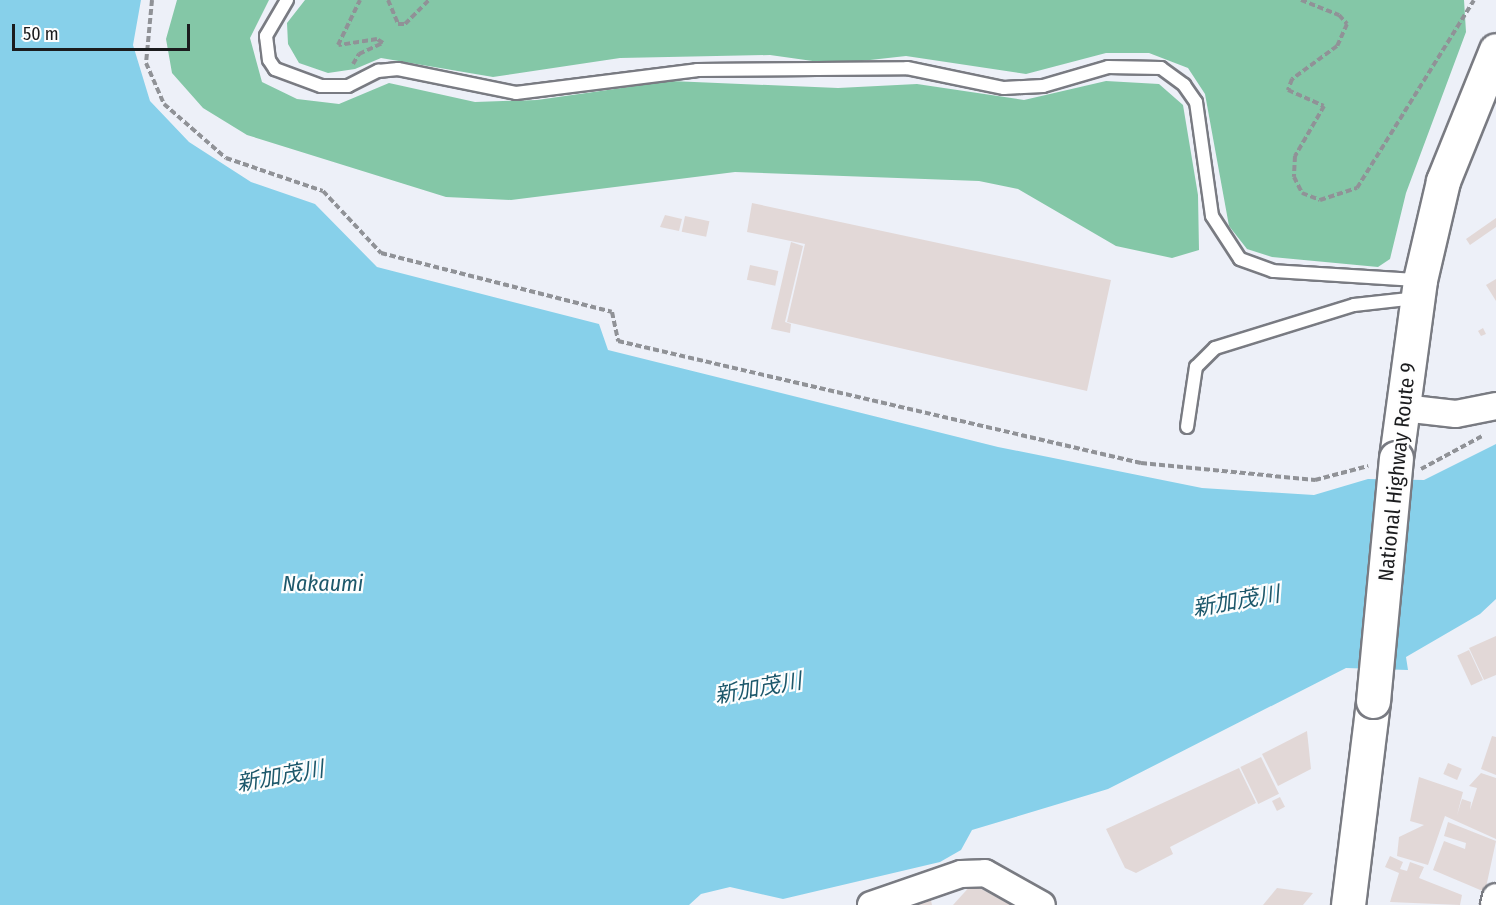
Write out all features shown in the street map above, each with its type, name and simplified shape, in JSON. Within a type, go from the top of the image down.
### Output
[{"type":"highway","name":"National Highway Route 9","points":[[1348,905],[1373,701],[1403,408],[1419,289],[1443,181],[1496,50]]},
{"type":"street","points":[[1403,408],[1456,414],[1496,406]]},
{"type":"street","points":[[871,905],[961,874],[985,873],[1042,905]]},
{"type":"street","points":[[1494,905],[1496,897]]},
{"type":"lane","points":[[287,0],[266,36],[275,69],[321,86],[348,86],[378,71],[398,69],[516,93],[697,70],[907,68],[1004,88],[1043,86],[1108,67],[1161,68],[1184,85],[1196,102],[1212,216],[1240,259],[1273,271],[1419,289]]},
{"type":"lane","points":[[1187,427],[1196,367],[1215,348],[1354,305],[1419,289]]},
{"type":"path","points":[[152,0],[146,63],[164,104],[226,158],[323,191],[381,253],[612,312],[618,341],[1141,463],[1315,480],[1397,464],[1425,470],[1486,434]]},
{"type":"path","points":[[348,86],[346,74],[359,54],[383,43],[377,39],[338,45],[360,0]]},
{"type":"path","points":[[388,0],[398,24],[405,24],[429,0]]},
{"type":"path","points":[[1301,0],[1339,15],[1347,24],[1337,46],[1292,79],[1288,90],[1324,106],[1295,156],[1293,177],[1302,193],[1320,200],[1357,188],[1474,0]]},
{"type":"green space","points":[[177,0],[269,0],[250,38],[262,82],[297,99],[339,104],[389,83],[475,102],[537,100],[671,81],[838,88],[917,84],[1024,100],[1106,81],[1159,84],[1183,105],[1198,195],[1199,250],[1172,258],[1116,246],[1018,189],[979,181],[735,172],[511,200],[446,197],[247,135],[203,108],[172,73],[166,39]]},
{"type":"green space","points":[[305,0],[1464,0],[1466,32],[1406,193],[1390,259],[1378,267],[1272,257],[1247,249],[1229,226],[1205,94],[1188,68],[1149,53],[1106,53],[1026,74],[906,56],[834,64],[770,55],[620,58],[493,77],[381,58],[355,69],[328,73],[299,63],[288,44],[287,23]]},
{"type":"water","name":"Nakaumi","points":[[0,0],[141,0],[133,45],[150,101],[189,142],[251,182],[315,204],[377,267],[599,324],[608,350],[998,447],[1202,488],[1314,495],[1368,479],[1424,480],[1496,444],[1496,599],[1480,614],[1406,657],[1408,670],[1346,668],[1108,789],[972,830],[961,850],[940,862],[783,899],[730,887],[701,894],[689,905],[0,905]]},
{"type":"pier","points":[[1320,684],[1110,792],[974,834],[1111,790]]},
{"type":"building","points":[[752,203],[1111,280],[1087,391],[787,322],[805,244],[747,232]]},
{"type":"building","points":[[665,215],[682,219],[679,231],[660,227]]},
{"type":"building","points":[[685,216],[709,221],[706,237],[682,232]]},
{"type":"building","points":[[1496,218],[1496,227],[1470,245],[1466,239]]},
{"type":"building","points":[[791,242],[803,246],[785,322],[791,324],[790,333],[771,329]]},
{"type":"building","points":[[750,265],[778,271],[775,286],[747,280]]},
{"type":"building","points":[[1496,279],[1496,301],[1486,285]]},
{"type":"building","points":[[1483,328],[1486,334],[1481,336],[1478,331]]},
{"type":"building","points":[[1496,636],[1496,675],[1484,680],[1469,648]]},
{"type":"building","points":[[1469,650],[1483,680],[1471,685],[1457,655]]},
{"type":"building","points":[[1307,731],[1311,769],[1278,786],[1262,754]]},
{"type":"building","points":[[1492,736],[1496,737],[1496,775],[1481,769]]},
{"type":"building","points":[[1261,757],[1279,794],[1258,804],[1240,767]]},
{"type":"building","points":[[1448,763],[1462,769],[1457,780],[1443,774]]},
{"type":"building","points":[[1239,768],[1256,803],[1170,847],[1173,854],[1136,873],[1125,868],[1106,829]]},
{"type":"building","points":[[1481,773],[1496,778],[1496,839],[1445,816],[1428,865],[1397,856],[1399,837],[1424,825],[1410,821],[1419,777],[1463,792],[1457,815],[1462,799],[1471,802],[1470,810],[1477,788],[1469,786]]},
{"type":"building","points":[[1280,797],[1285,807],[1277,811],[1272,801]]},
{"type":"building","points":[[1448,822],[1496,841],[1485,892],[1433,870],[1444,841],[1465,849],[1466,843],[1444,836]]},
{"type":"building","points":[[1390,856],[1403,862],[1400,869],[1407,871],[1410,862],[1424,867],[1419,878],[1462,895],[1460,905],[1390,902],[1399,873],[1385,867]]},
{"type":"building","points":[[972,884],[1011,905],[953,905]]},
{"type":"building","points":[[1277,888],[1313,893],[1303,905],[1263,905]]},
{"type":"building","points":[[930,896],[932,905],[901,905]]},
{"type":"water label","name":"新加茂川","points":[[1236,601]]},
{"type":"water label","name":"新加茂川","points":[[758,688]]},
{"type":"water label","name":"新加茂川","points":[[280,776]]}]
